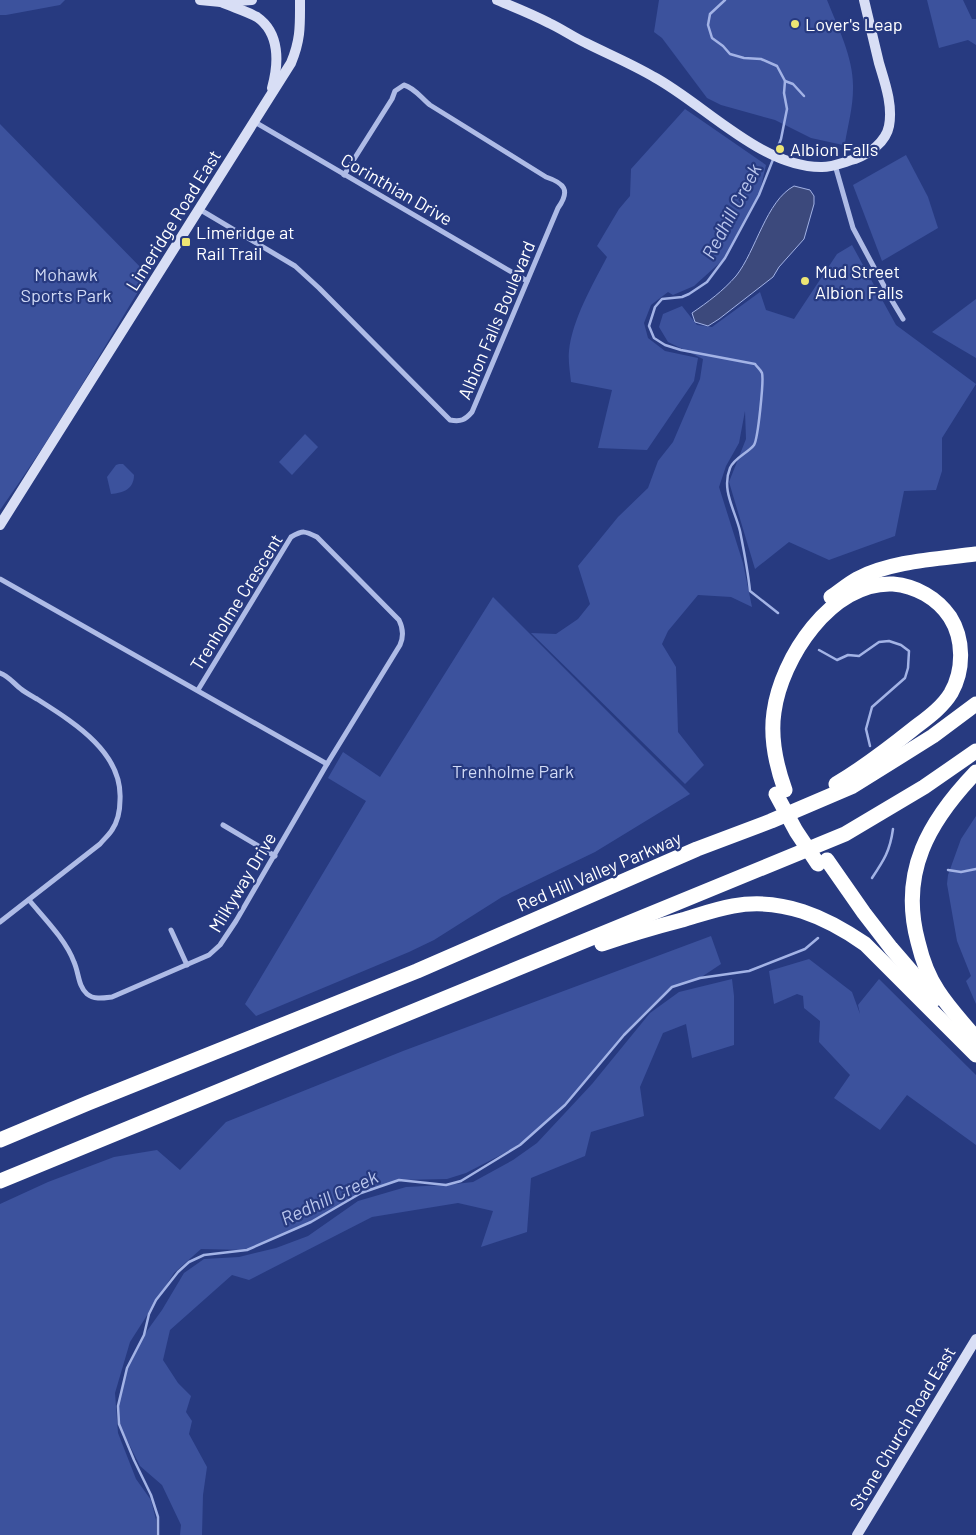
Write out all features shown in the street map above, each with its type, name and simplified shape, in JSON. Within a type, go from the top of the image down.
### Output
[{"type":"highway","points":[[913,990],[850,911],[822,862],[805,826],[781,792],[767,765],[765,712],[767,697],[772,677],[793,637],[828,599],[857,579],[875,571],[901,565],[976,554]]},
{"type":"highway","points":[[771,821],[849,776],[893,745],[945,701],[957,679],[961,651],[952,620],[932,598],[913,589],[892,584],[864,589],[835,605],[798,646],[786,670],[774,714],[775,754],[781,792]]},
{"type":"highway","name":"Red Hill Valley Parkway","points":[[0,1140],[417,971],[697,849],[771,821],[853,786],[933,736],[976,704]]},
{"type":"highway","points":[[0,1181],[845,834],[924,788],[976,751]]},
{"type":"highway","points":[[976,772],[946,805],[928,836],[917,865],[912,903],[914,930],[922,959],[929,975],[938,991],[976,1040]]},
{"type":"highway","points":[[822,862],[891,948],[955,1022],[976,1040]]},
{"type":"highway","points":[[514,970],[541,966],[626,936],[718,910],[734,906],[771,904],[812,914],[845,930],[865,944],[976,1055]]},
{"type":"main road","points":[[200,0],[221,2],[252,0]]},
{"type":"main road","name":"Limeridge Road East","points":[[0,525],[291,63],[298,47],[300,33],[300,0]]},
{"type":"main road","points":[[497,0],[549,23],[584,43],[613,55],[656,78],[758,147],[784,160],[823,167],[860,157],[873,150],[889,128],[890,110],[887,93],[864,0]]},
{"type":"main road","points":[[221,2],[255,17],[263,22],[271,33],[275,42],[276,62],[270,96]]},
{"type":"main road","name":"Stone Church Road East","points":[[857,1535],[976,1339]]},
{"type":"street","name":"Albion Falls Boulevard","points":[[198,209],[295,266],[326,294],[450,420],[459,422],[466,419],[472,412],[563,200],[565,193],[562,184],[546,177],[430,105],[410,87],[404,86],[395,91],[392,99],[344,174]]},
{"type":"street","name":"Corinthian Drive","points":[[253,122],[527,281]]},
{"type":"street","points":[[835,165],[853,228],[903,319]]},
{"type":"street","name":"Trenholme Crescent","points":[[198,690],[291,537],[305,532],[316,537],[399,620],[403,634],[400,645],[327,764]]},
{"type":"street","points":[[0,580],[327,764]]},
{"type":"street","points":[[0,673],[4,674],[20,689],[64,716],[88,735],[116,770],[121,790],[120,810],[113,829],[100,844],[0,922]]},
{"type":"street","name":"Milkyway Drive","points":[[29,900],[65,945],[74,961],[80,987],[88,996],[99,999],[112,997],[187,966],[209,955],[220,946],[275,856],[327,764]]},
{"type":"street","points":[[223,825],[275,856]]},
{"type":"street","points":[[171,930],[187,966]]},
{"type":"green space","points":[[0,0],[65,0],[60,5],[0,15]]},
{"type":"green space","points":[[659,0],[827,0],[844,43],[853,77],[852,102],[845,143],[843,145],[811,138],[775,120],[721,105],[707,98],[662,38],[654,32]]},
{"type":"green space","points":[[927,0],[963,0],[972,19],[976,19],[976,45],[968,40],[939,48]]},
{"type":"green space","points":[[685,109],[766,165],[759,195],[725,258],[694,286],[673,295],[668,292],[651,305],[644,323],[648,338],[665,351],[698,358],[694,381],[647,450],[598,448],[612,390],[571,382],[569,351],[574,327],[584,302],[607,257],[597,246],[619,209],[630,196],[631,169]]},
{"type":"green space","name":"Mohawk Sports Park","points":[[0,124],[148,275],[58,424],[0,510]]},
{"type":"green space","points":[[906,155],[928,197],[938,228],[882,261],[853,185]]},
{"type":"green space","points":[[852,245],[896,325],[976,384],[942,438],[942,471],[936,490],[904,491],[895,536],[829,560],[789,542],[755,569],[729,482],[746,439],[745,411],[739,443],[726,466],[719,487],[743,563],[752,607],[731,597],[698,595],[668,631],[662,644],[676,667],[678,732],[704,765],[685,784],[531,633],[556,634],[578,619],[590,604],[578,566],[618,517],[648,488],[658,461],[673,442],[700,379],[703,359],[668,342],[659,327],[663,314],[682,306],[697,325],[712,327],[760,292],[766,310],[794,319],[837,254]]},
{"type":"green space","points":[[976,299],[976,358],[932,332]]},
{"type":"green space","points":[[305,434],[318,447],[292,475],[279,462]]},
{"type":"green space","points":[[123,464],[134,475],[134,480],[127,489],[120,493],[111,494],[107,477],[116,465]]},
{"type":"green space","name":"Trenholme Park","points":[[493,597],[690,794],[595,852],[502,897],[434,940],[256,1016],[245,1004],[366,801],[328,778],[343,752],[380,777]]},
{"type":"green space","points":[[976,816],[976,1004],[966,981],[971,976],[957,941],[947,884],[948,875],[961,839]]},
{"type":"green space","points":[[711,936],[721,964],[700,978],[672,987],[624,1035],[565,1105],[520,1145],[466,1173],[447,1179],[399,1180],[361,1193],[311,1222],[247,1250],[201,1249],[174,1273],[130,1342],[115,1393],[118,1433],[136,1479],[151,1500],[156,1520],[156,1535],[0,1535],[0,1204],[48,1182],[114,1157],[157,1150],[180,1170],[226,1122],[403,1051]]},
{"type":"green space","points":[[809,959],[852,992],[860,1014],[858,1005],[879,979],[976,1075],[976,1145],[907,1095],[880,1130],[834,1098],[850,1075],[819,1042],[820,1021],[804,1008],[803,996],[797,994],[774,1004],[769,971]]},
{"type":"green space","points":[[732,979],[734,1045],[692,1058],[686,1024],[663,1033],[640,1087],[644,1116],[591,1132],[585,1156],[531,1178],[527,1232],[481,1247],[493,1211],[458,1203],[372,1217],[249,1280],[232,1275],[170,1330],[163,1360],[178,1383],[191,1396],[186,1412],[192,1421],[189,1434],[207,1467],[203,1495],[202,1535],[180,1535],[181,1525],[162,1485],[140,1466],[119,1424],[118,1406],[127,1368],[144,1335],[162,1310],[184,1273],[204,1259],[239,1257],[276,1248],[308,1236],[358,1201],[406,1187],[473,1182],[513,1160],[537,1143],[592,1084],[650,1013],[679,992]]},
{"type":"shaded area","points":[[794,186],[810,190],[814,196],[814,204],[804,239],[779,267],[773,277],[719,319],[708,326],[695,322],[692,313],[726,287],[736,276],[750,254],[776,203],[784,193]]},
{"type":"waterway","name":"Redhill Creek","points":[[725,0],[710,14],[708,25],[712,38],[730,54],[744,58],[761,59],[777,66],[785,81],[784,93],[787,109],[781,139],[776,152]]},
{"type":"waterway","points":[[785,81],[793,84],[804,96]]},
{"type":"waterway","name":"Redhill Creek","points":[[774,157],[759,195],[725,258],[707,282],[689,294],[682,297],[662,299],[655,307],[649,326],[654,338],[665,345],[681,350],[755,364],[762,373],[756,440],[754,445],[732,464],[727,484],[740,531],[750,591],[778,613]]},
{"type":"waterway","name":"Redhill Creek","points":[[819,650],[837,660],[848,655],[859,656],[879,642],[889,641],[901,645],[909,651],[908,668],[905,678],[872,707],[866,729],[870,746]]},
{"type":"waterway","name":"Redhill Creek","points":[[872,878],[886,855],[893,829]]},
{"type":"waterway","points":[[948,870],[961,872],[976,869]]},
{"type":"waterway","name":"Redhill Creek","points":[[158,1535],[158,1517],[151,1495],[119,1424],[118,1406],[127,1368],[144,1335],[149,1314],[156,1300],[178,1272],[189,1262],[204,1255],[247,1250],[311,1222],[361,1193],[399,1180],[446,1185],[461,1181],[520,1145],[565,1105],[624,1035],[672,987],[700,978],[749,971],[805,949],[818,938]]},
{"type":"place","name":"Lover's Leap","points":[[795,24]]},
{"type":"place","name":"Albion Falls","points":[[780,149]]},
{"type":"place","name":"Limeridge at Rail Trail","points":[[186,242]]},
{"type":"place","name":"Mud Street Albion Falls","points":[[805,281]]}]
